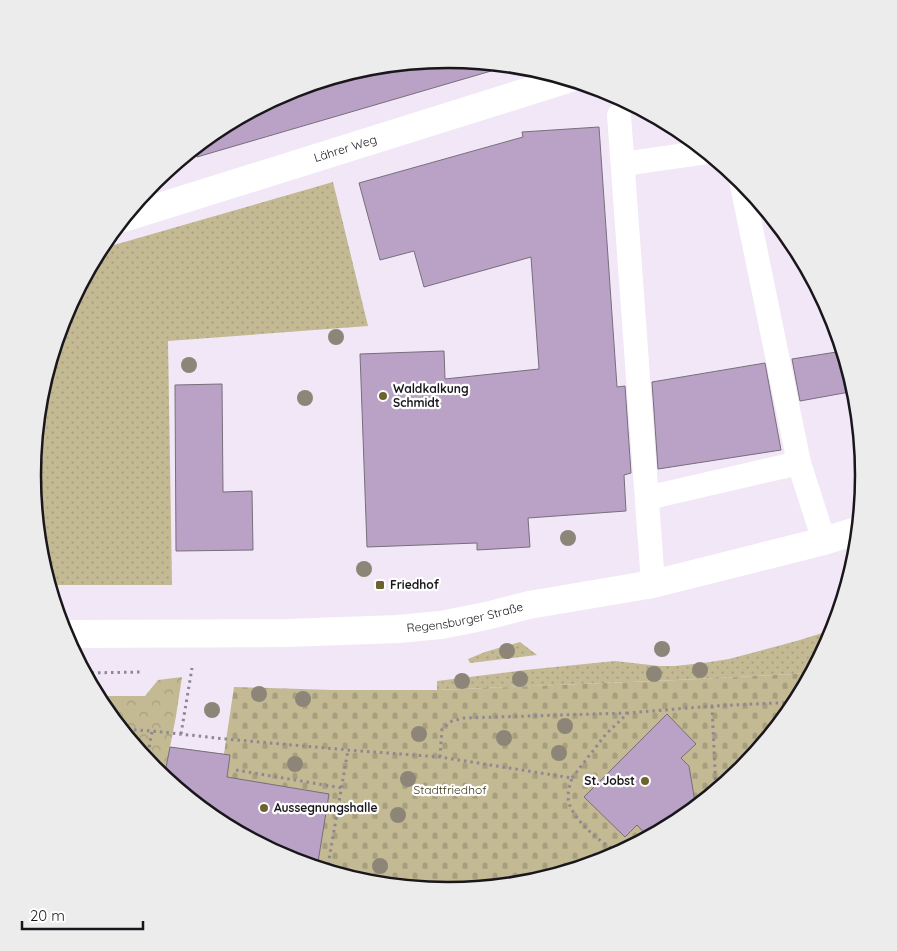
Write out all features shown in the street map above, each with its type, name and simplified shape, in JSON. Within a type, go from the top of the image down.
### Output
[{"type":"main road","name":"Lährer Weg","points":[[136,214],[556,83]]},
{"type":"main road","name":"Regensburger Straße","points":[[73,634],[287,633],[398,629],[441,625],[529,605],[653,584],[851,532]]},
{"type":"lane","points":[[619,115],[653,584]]},
{"type":"lane","points":[[623,164],[698,153]]},
{"type":"lane","points":[[743,195],[799,463],[824,541]]},
{"type":"lane","points":[[647,498],[799,463]]},
{"type":"path","points":[[181,734],[197,632]]},
{"type":"path","points":[[440,757],[442,729],[452,721],[464,718],[628,713],[787,702]]},
{"type":"path","points":[[712,706],[716,783]]},
{"type":"path","points":[[613,848],[595,837],[576,817],[568,799],[569,788],[572,778],[606,734],[628,713]]},
{"type":"path","points":[[130,730],[440,757],[572,778]]},
{"type":"path","points":[[149,751],[152,731]]},
{"type":"path","points":[[328,864],[348,750]]},
{"type":"path","points":[[236,770],[342,788]]},
{"type":"green space","points":[[333,182],[368,326],[168,341],[172,585],[56,585],[49,555],[42,502],[41,476],[42,449],[49,396],[55,370],[72,320],[83,295],[113,245]]},
{"type":"green space","points":[[824,632],[804,673],[437,690],[437,681],[525,670],[615,661],[659,666],[703,663],[729,659]]},
{"type":"green space","points":[[520,642],[537,655],[470,663],[468,659],[485,652]]},
{"type":"green space","name":"Stadtfriedhof","points":[[804,673],[787,702],[755,744],[717,782],[696,799],[675,814],[629,841],[579,861],[528,875],[475,882],[448,883],[395,879],[343,869],[293,852],[245,828],[201,799],[166,768],[170,747],[224,754],[234,687],[332,690],[437,690]]},
{"type":"green space","points":[[182,677],[166,768],[142,744],[106,696],[145,696],[158,680]]},
{"type":"building","points":[[448,68],[491,71],[491,71],[197,157],[222,137],[268,110],[293,99],[343,82],[369,76],[422,69]]},
{"type":"building","points":[[599,127],[617,387],[625,386],[631,473],[624,475],[626,511],[528,518],[530,547],[477,550],[477,543],[367,547],[360,354],[444,351],[445,379],[539,369],[531,257],[424,287],[414,251],[380,260],[359,183],[523,137],[522,132]]},
{"type":"building","points":[[836,352],[847,392],[800,401],[792,359]]},
{"type":"building","points":[[765,363],[781,450],[658,469],[652,382]]},
{"type":"building","points":[[222,384],[223,492],[252,491],[253,550],[176,551],[175,385]]},
{"type":"building","name":"St. Jobst","points":[[667,714],[696,744],[681,758],[689,766],[695,800],[644,833],[637,825],[625,837],[584,797]]},
{"type":"building","name":"Aussegnungshalle","points":[[170,747],[230,755],[227,777],[329,794],[318,861],[268,841],[222,814],[180,782],[166,768]]},
{"type":"place","name":"Waldkalkung Schmidt","points":[[383,396]]},
{"type":"place","name":"Friedhof","points":[[380,585]]},
{"type":"place","name":"St. Jobst","points":[[645,781]]},
{"type":"place","name":"Aussegnungshalle","points":[[264,808]]}]
